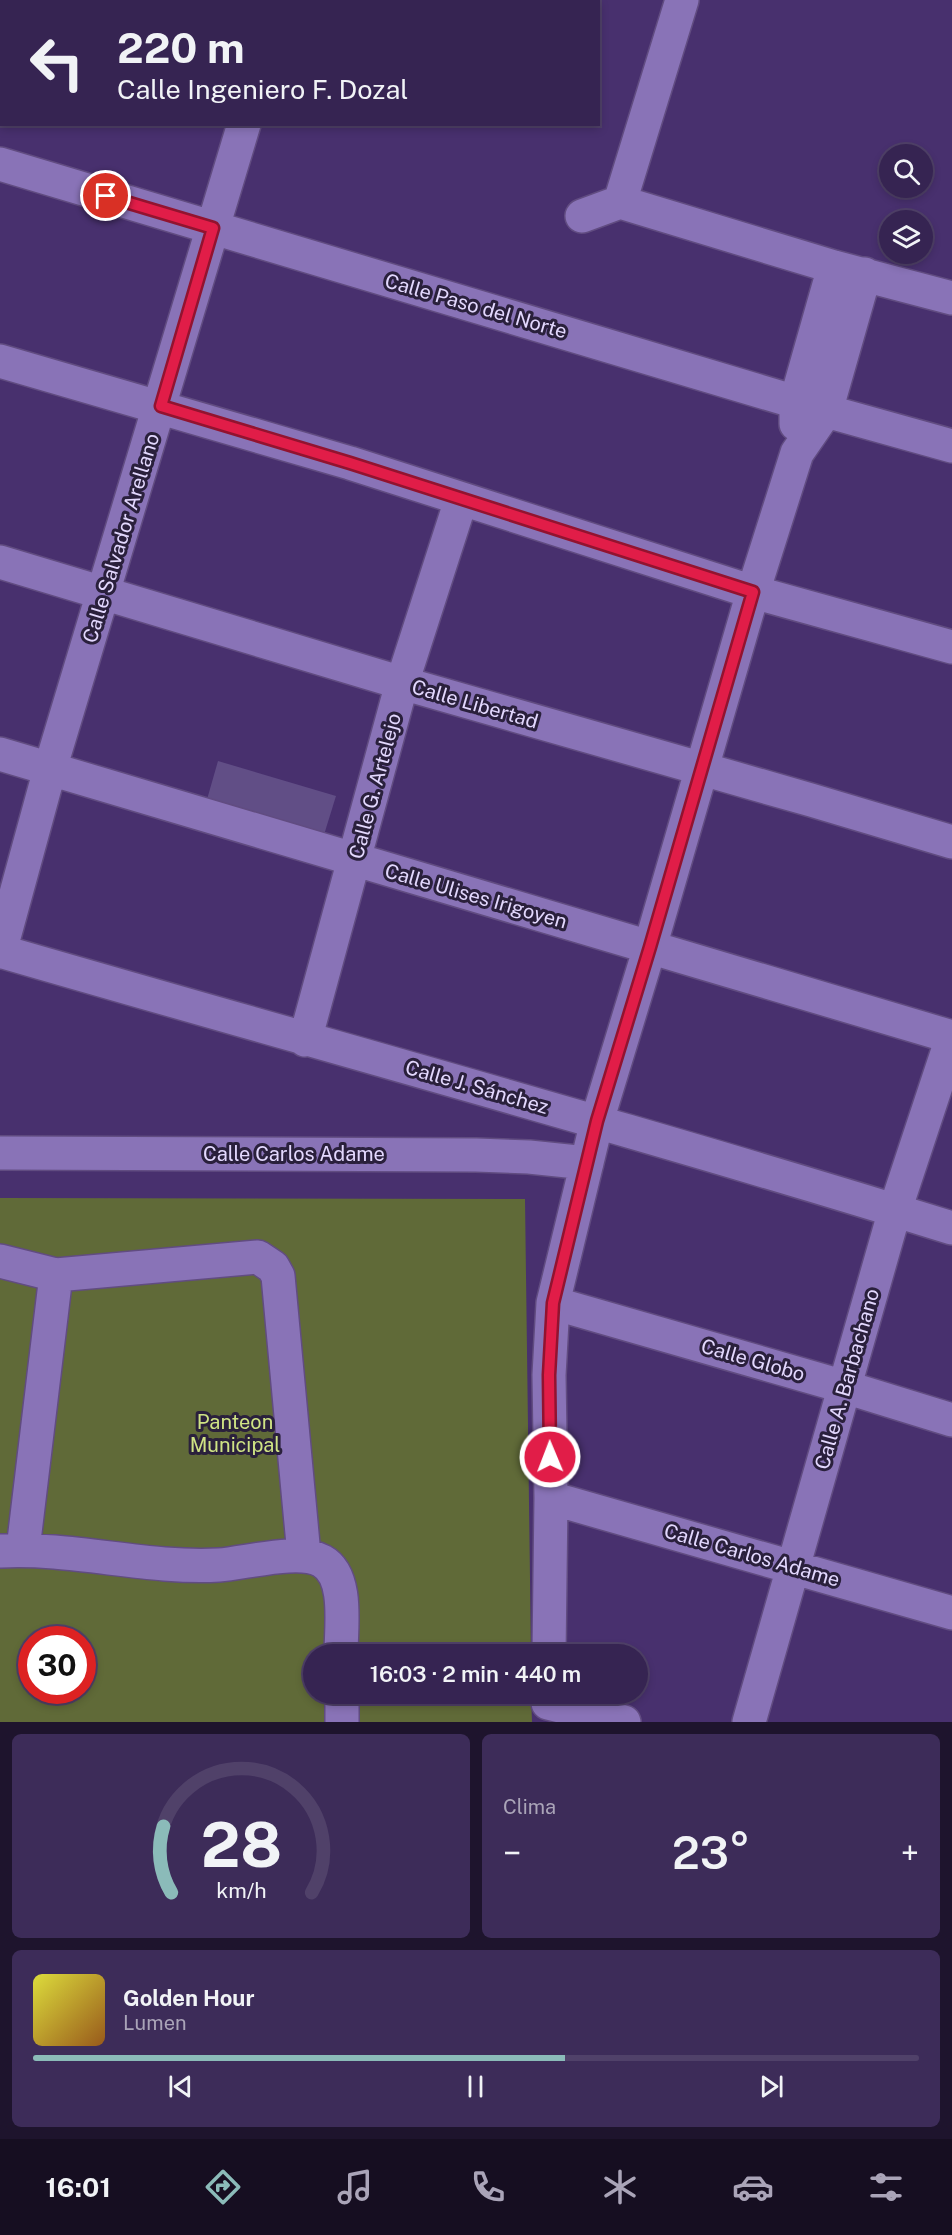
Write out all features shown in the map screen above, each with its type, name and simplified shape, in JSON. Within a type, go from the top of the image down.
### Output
[{"type":"street","points":[[620,202],[682,0]]},
{"type":"street","name":"Calle Salvador Arellano","points":[[0,951],[51,769],[243,126]]},
{"type":"street","name":"Calle Paso del Norte","points":[[0,164],[952,446]]},
{"type":"street","points":[[582,216],[620,202],[834,267],[952,298]]},
{"type":"street","points":[[811,406],[834,267]]},
{"type":"street","points":[[549,1644],[551,1498],[549,1375],[553,1303],[597,1121],[753,592],[811,406],[865,274]]},
{"type":"street","points":[[0,361],[161,406],[350,463],[753,592],[952,647]]},
{"type":"street","name":"Calle G. Artelejo","points":[[305,1040],[402,683],[461,500]]},
{"type":"street","name":"Calle Libertad","points":[[0,562],[402,683],[952,842]]},
{"type":"street","name":"Calle Ulises Irigoyen","points":[[0,754],[952,1037]]},
{"type":"street","name":"Calle J. Sánchez","points":[[0,951],[305,1040],[597,1121],[952,1228]]},
{"type":"street","name":"Calle A. Barbachano","points":[[749,1722],[895,1210],[952,1037]]},
{"type":"street","name":"Calle Carlos Adame","points":[[0,1153],[476,1155],[529,1157],[587,1163]]},
{"type":"street","points":[[0,1261],[56,1275],[258,1257],[273,1267],[278,1276],[304,1555]]},
{"type":"street","points":[[56,1275],[12,1550],[218,1565],[304,1555],[323,1561],[336,1574],[341,1585],[341,1644]]},
{"type":"street","name":"Calle Globo","points":[[553,1303],[952,1420]]},
{"type":"street","name":"Calle Carlos Adame","points":[[551,1498],[952,1613]]},
{"type":"street","points":[[342,1704],[342,1722]]},
{"type":"street","points":[[548,1706],[624,1722]]},
{"type":"green space","name":"Panteon Municipal","points":[[0,1198],[525,1199],[531,1644],[303,1644],[303,1704],[531,1704],[532,1722],[0,1722]]},
{"type":"building","points":[[218,761],[336,796],[323,838],[206,803]]},
{"type":"route","points":[[106,196],[213,228],[161,406],[350,463],[753,592],[597,1121],[553,1303],[549,1375],[550,1457]]}]
